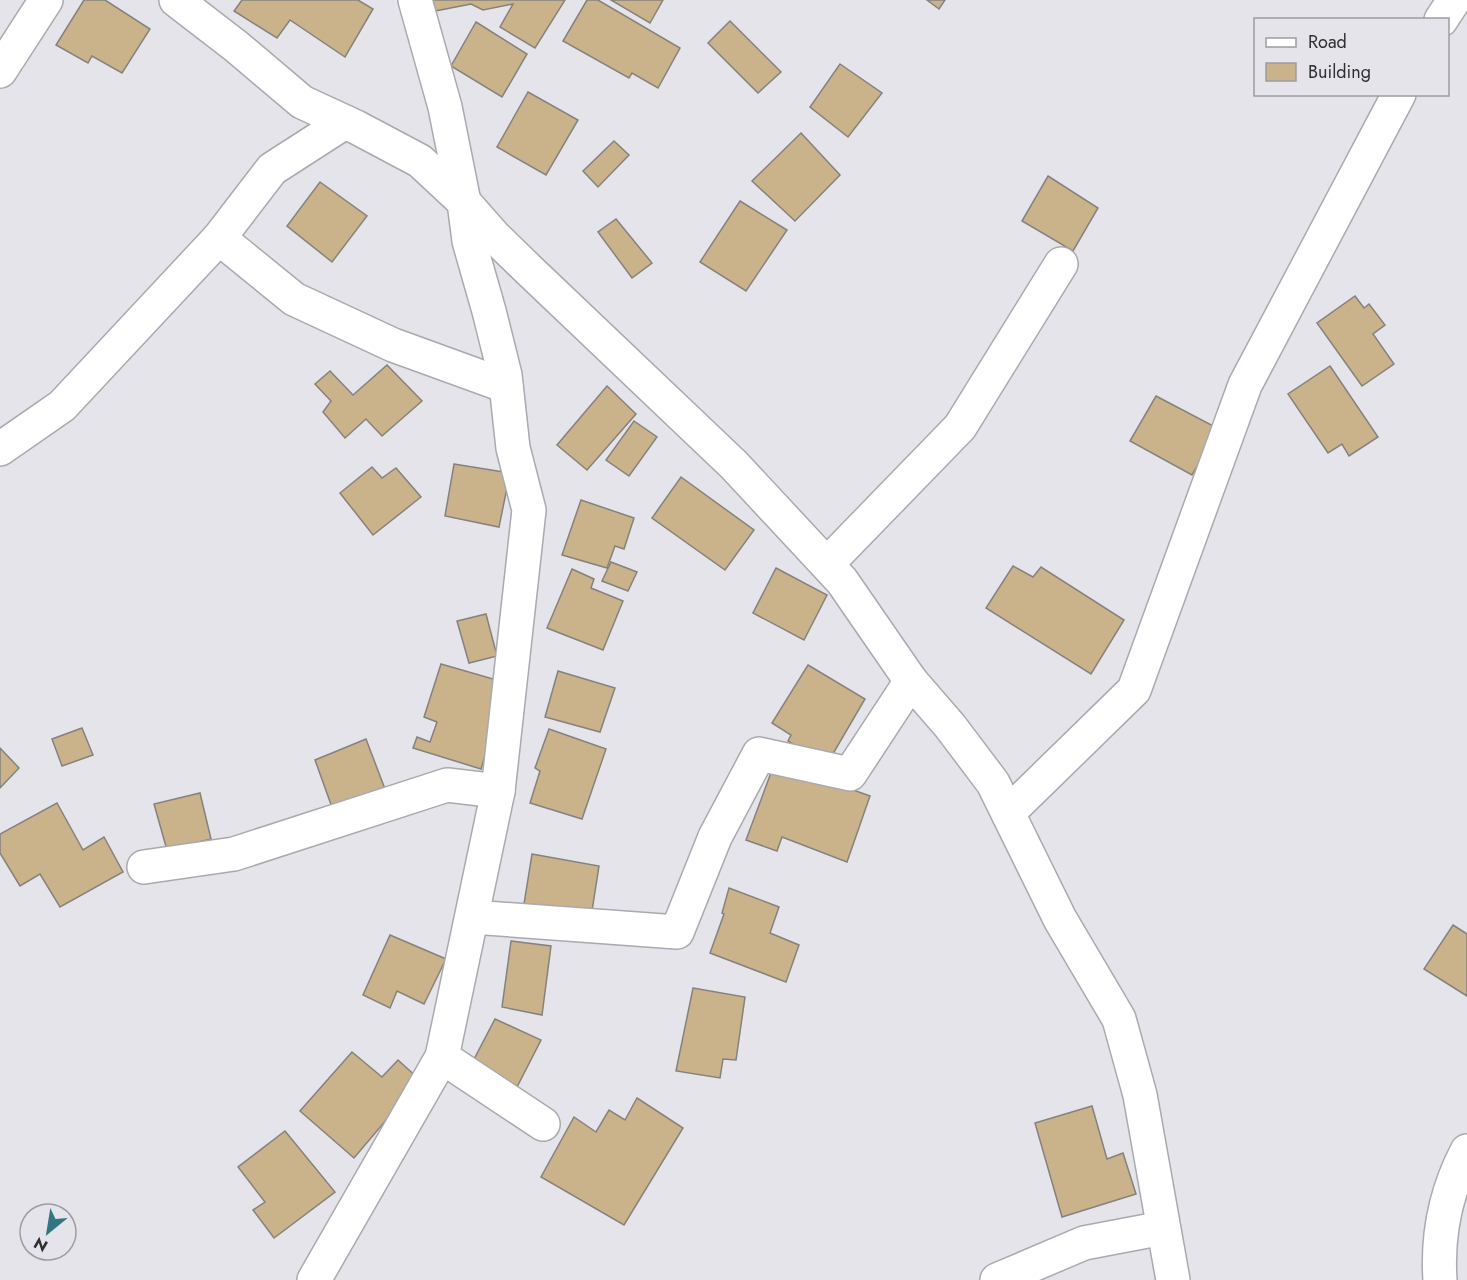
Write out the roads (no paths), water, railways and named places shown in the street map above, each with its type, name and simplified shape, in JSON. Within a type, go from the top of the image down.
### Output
[{"type":"street","points":[[0,71],[46,0]]},
{"type":"street","points":[[176,0],[237,47],[302,102],[420,161],[464,202],[494,236],[529,270],[734,465],[842,581],[910,681],[950,726],[993,783],[1060,919],[1119,1019],[1140,1095],[1154,1163],[1173,1280]]},
{"type":"street","points":[[314,1280],[442,1057],[498,791],[529,510],[513,448],[506,386],[489,311],[469,241],[464,202],[445,107],[415,0]]},
{"type":"street","points":[[1442,18],[1454,0]]},
{"type":"street","points":[[1008,813],[1134,690],[1245,386],[1398,96]]},
{"type":"street","points":[[0,449],[62,406],[219,238],[272,169],[345,122]]},
{"type":"street","points":[[219,238],[294,299],[393,345],[506,386]]},
{"type":"street","points":[[827,564],[960,427],[1061,264]]},
{"type":"street","points":[[472,917],[677,932],[716,837],[759,754],[850,774],[910,681]]},
{"type":"street","points":[[144,867],[234,854],[447,785],[498,791]]},
{"type":"street","points":[[442,1057],[543,1124]]},
{"type":"street","points":[[1440,1280],[1438,1257],[1443,1214],[1457,1169],[1467,1150]]},
{"type":"street","points":[[997,1280],[1084,1243],[1163,1228]]}]
